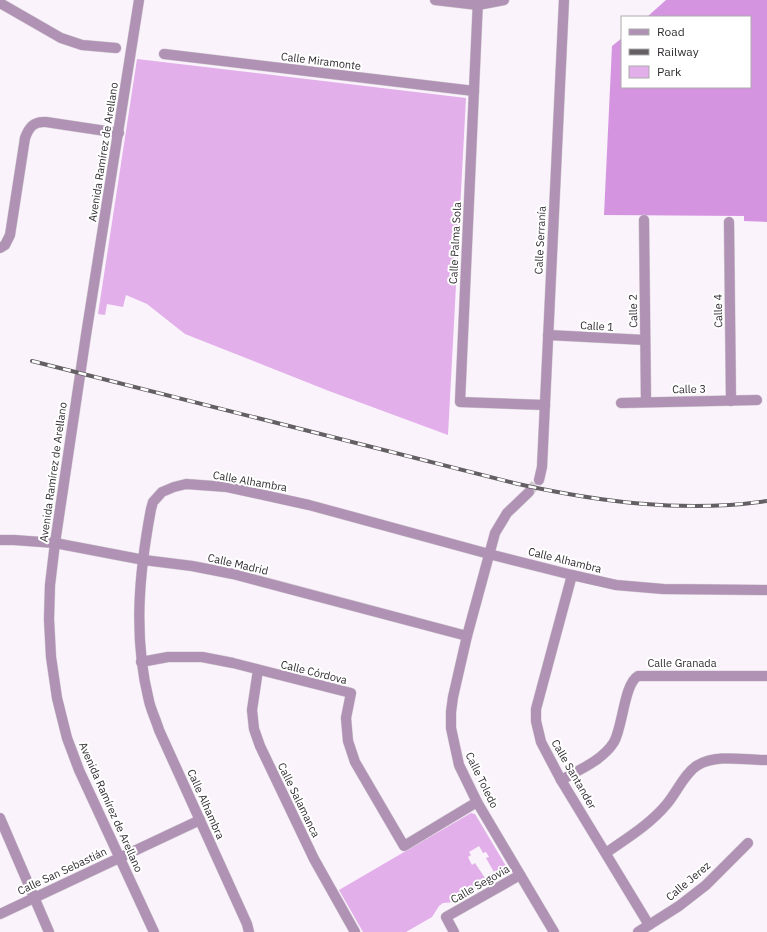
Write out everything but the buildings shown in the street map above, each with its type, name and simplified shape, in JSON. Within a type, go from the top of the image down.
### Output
[{"type":"street","name":"Avenida Ramírez de Arellano","points":[[139,0],[86,334],[55,543],[50,585],[49,619],[57,698],[67,738],[79,770],[154,932]]},
{"type":"street","points":[[436,0],[478,2],[504,0]]},
{"type":"street","name":"Calle Serranía","points":[[539,480],[542,467],[564,0]]},
{"type":"street","name":"Calle Palma Sola","points":[[478,2],[460,402],[545,406]]},
{"type":"street","points":[[0,3],[61,38],[82,44],[116,48]]},
{"type":"street","name":"Calle Miramonte","points":[[164,54],[474,91]]},
{"type":"street","points":[[0,248],[5,245],[10,235],[25,138],[28,130],[33,124],[46,122],[119,133]]},
{"type":"street","name":"Calle 2","points":[[644,220],[646,402]]},
{"type":"street","name":"Calle 4","points":[[729,222],[731,401]]},
{"type":"street","name":"Calle 1","points":[[548,335],[645,340]]},
{"type":"street","name":"Calle 3","points":[[621,403],[757,400]]},
{"type":"street","name":"Calle Alhambra","points":[[249,932],[247,924],[159,730],[149,702],[141,662],[139,612],[140,587],[149,519],[154,502],[162,492],[186,484],[228,487],[301,503],[489,554],[572,575],[616,584],[663,589],[767,590]]},
{"type":"street","name":"Calle Toledo","points":[[529,492],[507,513],[495,533],[467,636],[453,697],[451,728],[459,765],[477,802],[554,932]]},
{"type":"street","name":"Calle Madrid","points":[[0,540],[55,543],[144,560],[192,566],[233,574],[467,636]]},
{"type":"street","name":"Calle Santander","points":[[572,575],[536,709],[536,721],[541,742],[562,780],[649,925]]},
{"type":"street","name":"Calle Córdova","points":[[141,662],[168,657],[202,657],[233,663],[351,693],[346,718],[348,741],[354,762],[404,846],[477,802]]},
{"type":"street","name":"Calle Salamanca","points":[[258,670],[252,710],[254,729],[260,746],[314,859],[356,932]]},
{"type":"street","name":"Calle Granada","points":[[562,780],[592,762],[607,751],[614,742],[619,728],[629,686],[635,677],[767,676]]},
{"type":"street","points":[[606,853],[643,828],[667,805],[696,765],[720,759],[767,760]]},
{"type":"street","points":[[0,818],[33,898],[49,932]]},
{"type":"street","name":"Calle San Sebastián","points":[[0,914],[200,820]]},
{"type":"street","name":"Calle Jerez","points":[[638,932],[678,906],[706,884],[748,842]]},
{"type":"street","name":"Calle Segovia","points":[[454,932],[446,918],[520,875]]},
{"type":"green space","points":[[137,59],[466,98],[448,435],[329,391],[185,334],[147,304],[126,295],[123,307],[107,304],[105,315],[98,314]]},
{"type":"green space","points":[[471,813],[475,814],[508,870],[507,873],[456,902],[443,903],[439,906],[432,917],[406,932],[363,932],[339,890]],"holes":[[[479,846],[483,853],[486,852],[489,857],[486,858],[494,872],[485,878],[475,863],[472,865],[468,857],[471,855],[469,852]]]},
{"type":"shaded area","points":[[666,0],[767,0],[767,222],[744,221],[744,216],[604,215],[612,46],[621,39],[621,88],[751,88],[751,16],[648,16]]},
{"type":"tunnel","points":[[529,492],[539,480]]},
{"type":"railway","points":[[32,361],[518,484],[580,496],[642,504],[673,506],[704,506],[767,501]]}]
